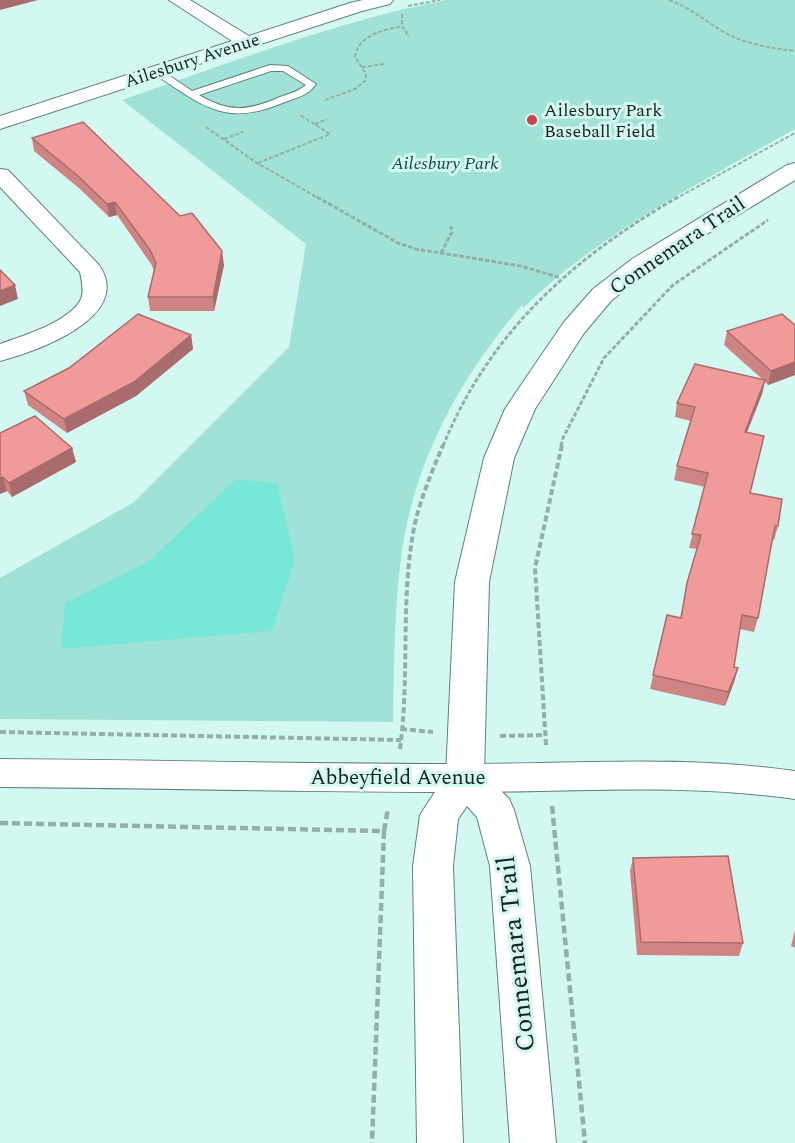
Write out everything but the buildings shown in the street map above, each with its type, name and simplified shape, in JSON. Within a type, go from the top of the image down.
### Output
[{"type":"street","points":[[178,0],[246,42]]},
{"type":"street","name":"Ailesbury Avenue","points":[[0,123],[356,7],[392,4]]},
{"type":"street","name":"Connemara Trail","points":[[533,1143],[510,866],[495,810],[465,778],[472,582],[499,458],[520,409],[574,328],[602,295],[641,264],[795,170]]},
{"type":"street","points":[[0,175],[91,270],[95,286],[92,302],[78,319],[0,353]]},
{"type":"street","name":"Abbeyfield Avenue","points":[[0,773],[465,778],[706,775],[762,779],[795,785]]},
{"type":"street","points":[[440,1143],[433,866],[440,815],[465,778]]},
{"type":"lane","points":[[158,72],[193,94],[220,110],[241,112],[308,89],[311,84],[285,68],[270,68],[193,94]]},
{"type":"path","points":[[669,0],[694,10],[719,29],[736,37],[757,44],[795,51]]},
{"type":"path","points":[[392,4],[409,37]]},
{"type":"path","points":[[348,92],[365,81],[366,74],[355,57],[358,46],[371,36],[402,27]]},
{"type":"path","points":[[362,67],[384,64]]},
{"type":"path","points":[[257,163],[330,135],[294,112]]},
{"type":"path","points":[[314,124],[327,119]]},
{"type":"path","points":[[199,123],[257,163],[304,188],[382,236],[407,247],[521,266],[561,278]]},
{"type":"path","points":[[585,1143],[544,735],[535,568],[563,438],[604,358],[673,285],[770,219]]},
{"type":"path","points":[[441,253],[452,232],[451,226]]},
{"type":"path","points":[[0,732],[401,740]]},
{"type":"path","points":[[0,823],[384,831],[372,1143]]},
{"type":"green space","name":"Ailesbury Park","points":[[446,0],[795,0],[795,129],[653,210],[585,255],[523,308],[522,305],[477,363],[441,426],[415,494],[406,529],[397,605],[393,722],[0,719],[0,578],[134,502],[289,347],[306,244],[122,100],[323,32]]},
{"type":"shaded area","points":[[236,479],[277,483],[295,560],[272,631],[61,649],[65,603],[148,562]]},
{"type":"place","name":"Ailesbury Park Baseball Field","points":[[532,120]]}]
